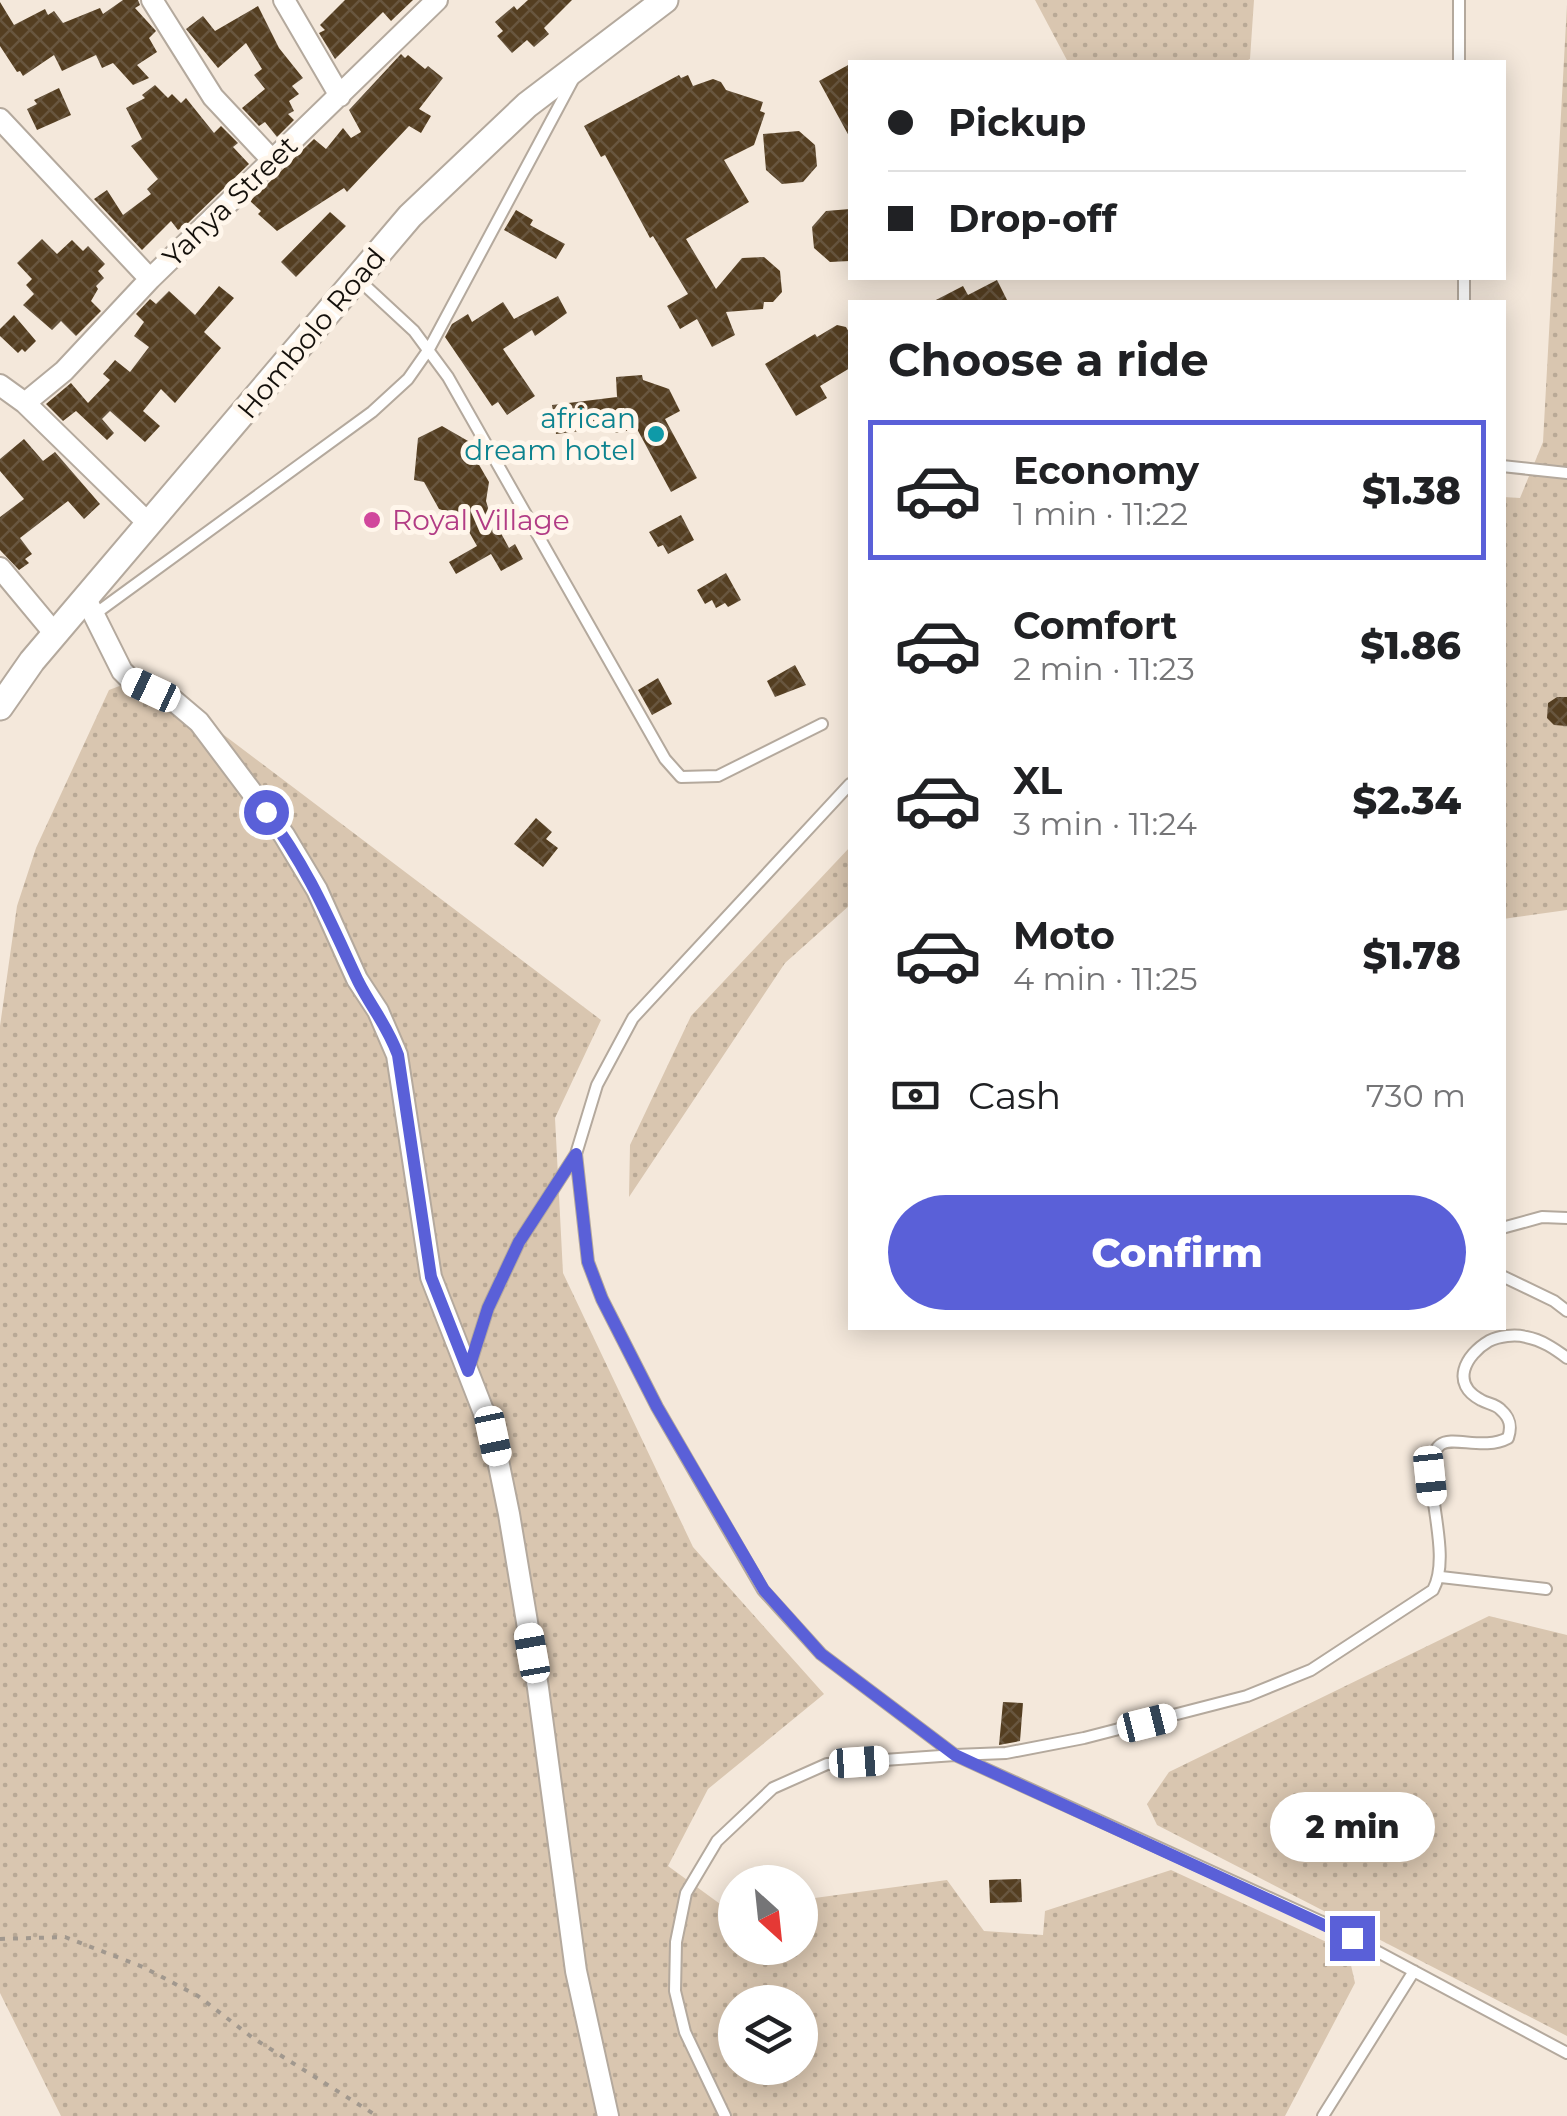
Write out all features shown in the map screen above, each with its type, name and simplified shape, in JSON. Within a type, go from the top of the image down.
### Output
[{"type":"street","points":[[152,0],[214,97],[273,161]]},
{"type":"street","points":[[284,0],[340,96]]},
{"type":"street","name":"Yahya Street","points":[[25,402],[64,372],[150,279],[436,0]]},
{"type":"street","name":"Hombolo Road","points":[[0,707],[32,661],[56,634],[90,606],[148,523],[410,216],[527,105],[664,0]]},
{"type":"street","points":[[0,119],[150,279]]},
{"type":"street","points":[[0,386],[25,402],[148,523]]},
{"type":"street","points":[[0,568],[56,634]]},
{"type":"street","points":[[90,606],[122,671],[131,680],[173,700],[199,722],[284,835],[317,890],[357,979],[398,1055],[431,1277],[493,1436],[509,1514],[538,1688],[576,1971],[608,2116]]},
{"type":"lane","points":[[1459,0],[1459,60]]},
{"type":"lane","points":[[90,606],[372,412],[408,378],[429,348],[582,64]]},
{"type":"lane","points":[[358,278],[429,348],[665,759],[680,777],[718,776],[822,724]]},
{"type":"lane","points":[[1506,466],[1567,472]]},
{"type":"lane","points":[[468,1371],[488,1308],[519,1242],[576,1154],[597,1085],[633,1018],[848,786]]},
{"type":"lane","points":[[576,1154],[588,1262],[602,1299],[657,1407],[764,1590],[821,1654],[955,1755],[1320,1921],[1567,2053]]},
{"type":"lane","points":[[1506,1227],[1542,1217],[1567,1218]]},
{"type":"lane","points":[[1506,1278],[1567,1312]]},
{"type":"lane","points":[[725,2116],[685,2032],[675,1992],[676,1942],[686,1892],[717,1841],[773,1788],[827,1764],[1006,1753],[1084,1738],[1248,1696],[1311,1670],[1433,1590],[1441,1577],[1432,1458],[1438,1446],[1449,1441],[1480,1446],[1497,1444],[1508,1438],[1510,1431],[1510,1421],[1499,1407],[1479,1399],[1466,1388],[1462,1374],[1468,1356],[1492,1339],[1518,1335],[1536,1339],[1567,1358]]},
{"type":"lane","points":[[1441,1577],[1546,1589]]},
{"type":"lane","points":[[1322,2116],[1414,1971]]},
{"type":"path","points":[[0,1938],[64,1938],[143,1967],[198,1996],[253,2038],[377,2116]]},
{"type":"shaded area","points":[[1035,0],[1254,0],[1248,60],[1067,60]]},
{"type":"shaded area","points":[[1567,5],[1567,910],[1506,919],[1506,497],[1520,498],[1543,442]]},
{"type":"shaded area","points":[[146,676],[601,1020],[555,1118],[563,1273],[693,1547],[824,1694],[708,1789],[668,1866],[718,1902],[718,1965],[818,1965],[818,1898],[947,1880],[984,1931],[1043,1935],[1045,1911],[1171,1870],[1348,1952],[1355,1983],[1285,2116],[61,2116],[0,1993],[0,1026],[17,906],[36,848],[109,690]]},
{"type":"shaded area","points":[[848,849],[848,907],[785,963],[629,1197],[630,1145],[691,1016]]},
{"type":"shaded area","points":[[1489,1616],[1567,1635],[1567,2036],[1157,1825],[1147,1804],[1169,1772]]},
{"type":"building","points":[[123,0],[138,0],[140,5],[135,8],[156,31],[149,38],[157,52],[137,65],[149,78],[133,85],[113,63],[102,68],[96,55],[62,71],[54,55],[23,76],[0,46],[0,2],[14,25],[45,9],[48,15],[54,11],[63,23],[100,8],[103,14]]},
{"type":"building","points":[[345,0],[413,0],[391,21],[383,12],[335,59],[319,33],[325,30],[320,25]]},
{"type":"building","points":[[528,0],[572,0],[544,28],[549,34],[534,47],[527,40],[512,53],[497,36],[503,31],[495,22]]},
{"type":"building","points":[[258,6],[279,48],[303,78],[292,86],[299,94],[289,101],[294,111],[288,114],[294,120],[277,137],[265,122],[259,126],[242,108],[265,89],[254,75],[262,69],[246,43],[218,68],[186,29],[203,16],[215,31]]},
{"type":"building","points":[[401,54],[443,78],[419,109],[431,116],[421,133],[409,126],[347,192],[344,188],[277,231],[250,201],[314,139],[326,149],[343,128],[351,138],[361,132],[349,110]]},
{"type":"building","points":[[848,65],[848,134],[819,81]]},
{"type":"building","points":[[679,75],[688,75],[693,86],[713,79],[721,82],[726,90],[763,102],[760,111],[765,113],[754,145],[724,160],[749,202],[686,239],[716,289],[742,258],[764,257],[780,271],[782,292],[773,302],[764,302],[763,309],[726,312],[735,335],[712,347],[697,319],[680,329],[667,306],[688,294],[584,126]]},
{"type":"building","points":[[155,85],[168,98],[172,94],[181,103],[186,98],[214,133],[221,126],[238,143],[233,147],[249,164],[188,223],[178,230],[171,221],[142,250],[94,199],[107,190],[123,215],[151,194],[147,189],[158,179],[131,146],[142,139],[126,108],[145,98],[142,95]]},
{"type":"building","points":[[59,88],[71,115],[37,130],[27,109],[37,104],[34,100]]},
{"type":"building","points":[[799,131],[815,145],[817,166],[803,182],[782,184],[766,170],[763,134]]},
{"type":"building","points":[[848,209],[848,261],[830,262],[814,248],[812,227],[826,211]]},
{"type":"building","points":[[516,210],[533,220],[530,225],[565,244],[556,259],[504,230]]},
{"type":"building","points":[[330,212],[346,226],[296,277],[281,262]]},
{"type":"building","points":[[42,239],[57,254],[72,240],[83,251],[88,246],[105,264],[98,271],[104,278],[96,286],[91,301],[101,311],[76,336],[61,321],[52,330],[23,305],[34,294],[26,285],[32,279],[17,263]]},
{"type":"building","points":[[997,280],[1007,300],[936,300],[963,286],[968,295]]},
{"type":"building","points":[[219,286],[234,298],[204,332],[221,348],[175,403],[161,389],[143,411],[160,426],[145,442],[110,411],[102,419],[114,433],[107,440],[76,411],[63,421],[46,404],[71,383],[88,403],[110,380],[103,374],[115,360],[130,372],[149,347],[134,336],[144,322],[136,314],[150,299],[156,304],[169,291],[195,315]]},
{"type":"building","points":[[558,296],[567,313],[535,336],[532,330],[503,349],[535,396],[507,415],[498,402],[492,406],[445,337],[452,324],[468,314],[472,322],[503,302],[514,319]]},
{"type":"building","points":[[14,315],[36,341],[25,352],[22,349],[18,353],[0,336],[0,329]]},
{"type":"building","points":[[837,325],[846,327],[848,369],[820,386],[827,398],[796,416],[765,364],[815,334],[817,337]]},
{"type":"building","name":"african dream hotel","points":[[642,375],[643,380],[669,389],[680,411],[665,419],[697,478],[671,492],[637,429],[615,433],[614,427],[556,434],[552,405],[617,397],[616,377]]},
{"type":"building","points":[[442,426],[475,445],[471,451],[489,482],[489,511],[509,548],[515,544],[523,559],[501,571],[491,554],[456,574],[449,562],[477,546],[460,516],[439,509],[424,482],[414,480],[418,438]]},
{"type":"building","points":[[24,439],[43,461],[55,452],[100,504],[84,519],[68,501],[20,538],[32,554],[25,559],[29,563],[19,570],[0,550],[0,517],[24,499],[0,471],[0,459]]},
{"type":"building","points":[[681,515],[694,540],[668,554],[649,532]]},
{"type":"building","points":[[726,573],[741,600],[728,607],[725,603],[716,608],[712,600],[705,604],[697,590]]},
{"type":"building","points":[[795,665],[806,685],[775,697],[767,681]]},
{"type":"building","points":[[658,678],[672,704],[652,715],[638,690]]},
{"type":"building","points":[[1557,697],[1567,697],[1567,726],[1554,725],[1547,718],[1548,703]]},
{"type":"building","points":[[536,818],[552,832],[546,839],[558,848],[543,867],[514,844]]},
{"type":"building","points":[[1003,1702],[1023,1703],[1020,1741],[999,1745]]},
{"type":"building","points":[[1021,1879],[1022,1902],[990,1903],[989,1880]]},
{"type":"place","name":"african dream hotel","points":[[656,434]]},
{"type":"place","name":"Royal Village","points":[[372,520]]},
{"type":"route","points":[[266,812],[317,890],[357,979],[378,1011],[398,1055],[431,1277],[468,1371],[488,1308],[519,1242],[576,1154],[588,1262],[602,1299],[657,1407],[764,1590],[821,1654],[955,1755],[1352,1938]]}]
